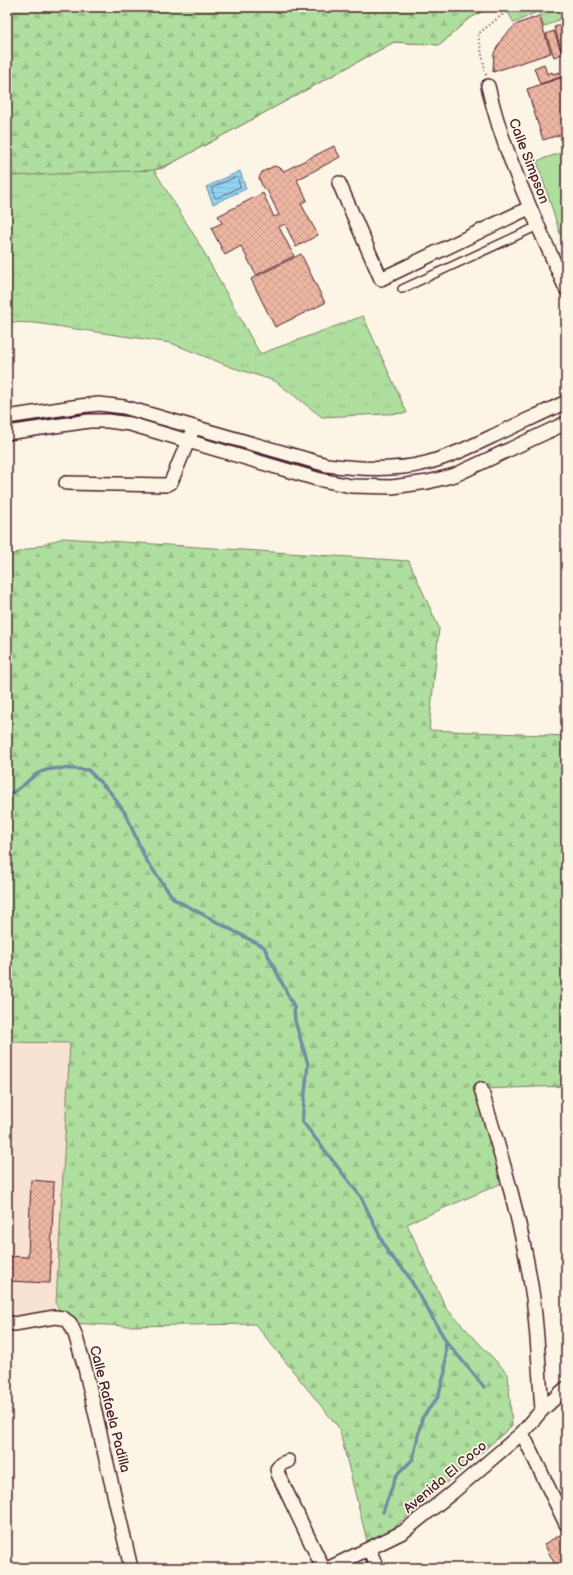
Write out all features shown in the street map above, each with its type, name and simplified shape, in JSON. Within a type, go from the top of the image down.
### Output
[{"type":"street","name":"Calle Simpson","points":[[488,86],[494,114],[503,143],[529,208],[566,289]]},
{"type":"street","points":[[339,183],[382,279],[529,208]]},
{"type":"street","points":[[7,417],[99,404],[124,407],[319,463],[352,468],[391,468],[426,463],[452,455],[566,402]]},
{"type":"street","points":[[7,433],[70,423],[108,421],[130,424],[317,479],[351,486],[372,487],[406,486],[455,475],[566,423]]},
{"type":"street","points":[[66,483],[166,485],[171,482],[189,441],[193,426]]},
{"type":"street","points":[[492,436],[501,454]]},
{"type":"street","points":[[481,1089],[499,1147],[522,1240],[533,1298],[542,1410]]},
{"type":"street","name":"Calle Rafaela Padilla","points":[[7,1322],[14,1324],[55,1317],[63,1318],[70,1323],[75,1334],[85,1368],[131,1568]]},
{"type":"street","name":"Avenida El Coco","points":[[329,1568],[403,1532],[453,1492],[522,1433],[542,1410],[566,1388]]},
{"type":"street","points":[[522,1433],[566,1524]]},
{"type":"street","points":[[288,1461],[280,1464],[277,1469],[278,1474],[323,1568]]},
{"type":"street","points":[[369,1549],[377,1568]]},
{"type":"lane","points":[[402,289],[538,226]]},
{"type":"path","points":[[488,86],[478,34],[512,7]]},
{"type":"shaded area","points":[[7,1042],[70,1043],[55,1317],[7,1322]]},
{"type":"green space","points":[[7,7],[490,7],[467,20],[440,45],[394,42],[163,168],[154,170],[197,240],[260,354],[363,316],[407,413],[322,417],[275,381],[231,367],[171,343],[35,323],[7,322]]},
{"type":"green space","points":[[7,7],[490,7],[467,20],[440,45],[394,42],[174,162],[154,170],[7,176]]},
{"type":"green space","points":[[505,7],[566,7],[566,16],[544,27],[539,11],[514,23]]},
{"type":"green space","points":[[566,151],[566,245],[563,243],[537,161]]},
{"type":"green space","points":[[63,538],[409,561],[439,628],[429,730],[566,736],[566,1086],[482,1089],[507,1181],[407,1224],[446,1308],[508,1374],[512,1426],[369,1549],[339,1428],[255,1324],[125,1326],[70,1323],[63,1318],[56,1304],[70,1043],[7,1042],[7,556]]},
{"type":"water","points":[[240,171],[246,189],[213,204],[206,187]]},
{"type":"building","points":[[539,16],[551,53],[493,72],[494,53],[503,37],[517,24]]},
{"type":"building","points":[[566,24],[566,63],[554,27]]},
{"type":"building","points":[[554,31],[562,54],[554,57],[546,34]]},
{"type":"building","points":[[544,64],[547,74],[559,72],[561,77],[540,84],[534,68]]},
{"type":"building","points":[[566,76],[566,133],[543,140],[527,89]]},
{"type":"building","points":[[334,146],[340,157],[297,180],[307,200],[301,204],[318,235],[296,247],[285,224],[279,227],[294,256],[256,275],[241,246],[225,255],[211,228],[222,223],[218,216],[263,193],[274,217],[279,215],[267,190],[263,188],[259,178],[262,172],[274,166],[284,171]]},
{"type":"building","points":[[301,254],[325,303],[275,327],[251,279]]},
{"type":"building","points":[[31,1180],[54,1182],[50,1283],[7,1281],[7,1256],[28,1257]]},
{"type":"building","points":[[560,1535],[566,1546],[566,1566],[563,1568],[557,1568],[544,1544]]},
{"type":"waterway","points":[[7,795],[11,794],[35,775],[47,770],[61,768],[88,770],[110,792],[125,813],[146,860],[174,899],[264,947],[294,1007],[295,1021],[308,1064],[302,1121],[361,1197],[388,1253],[406,1272],[446,1341],[484,1387]]},
{"type":"waterway","points":[[383,1512],[396,1476],[413,1459],[422,1418],[438,1397],[445,1372],[446,1341]]}]
